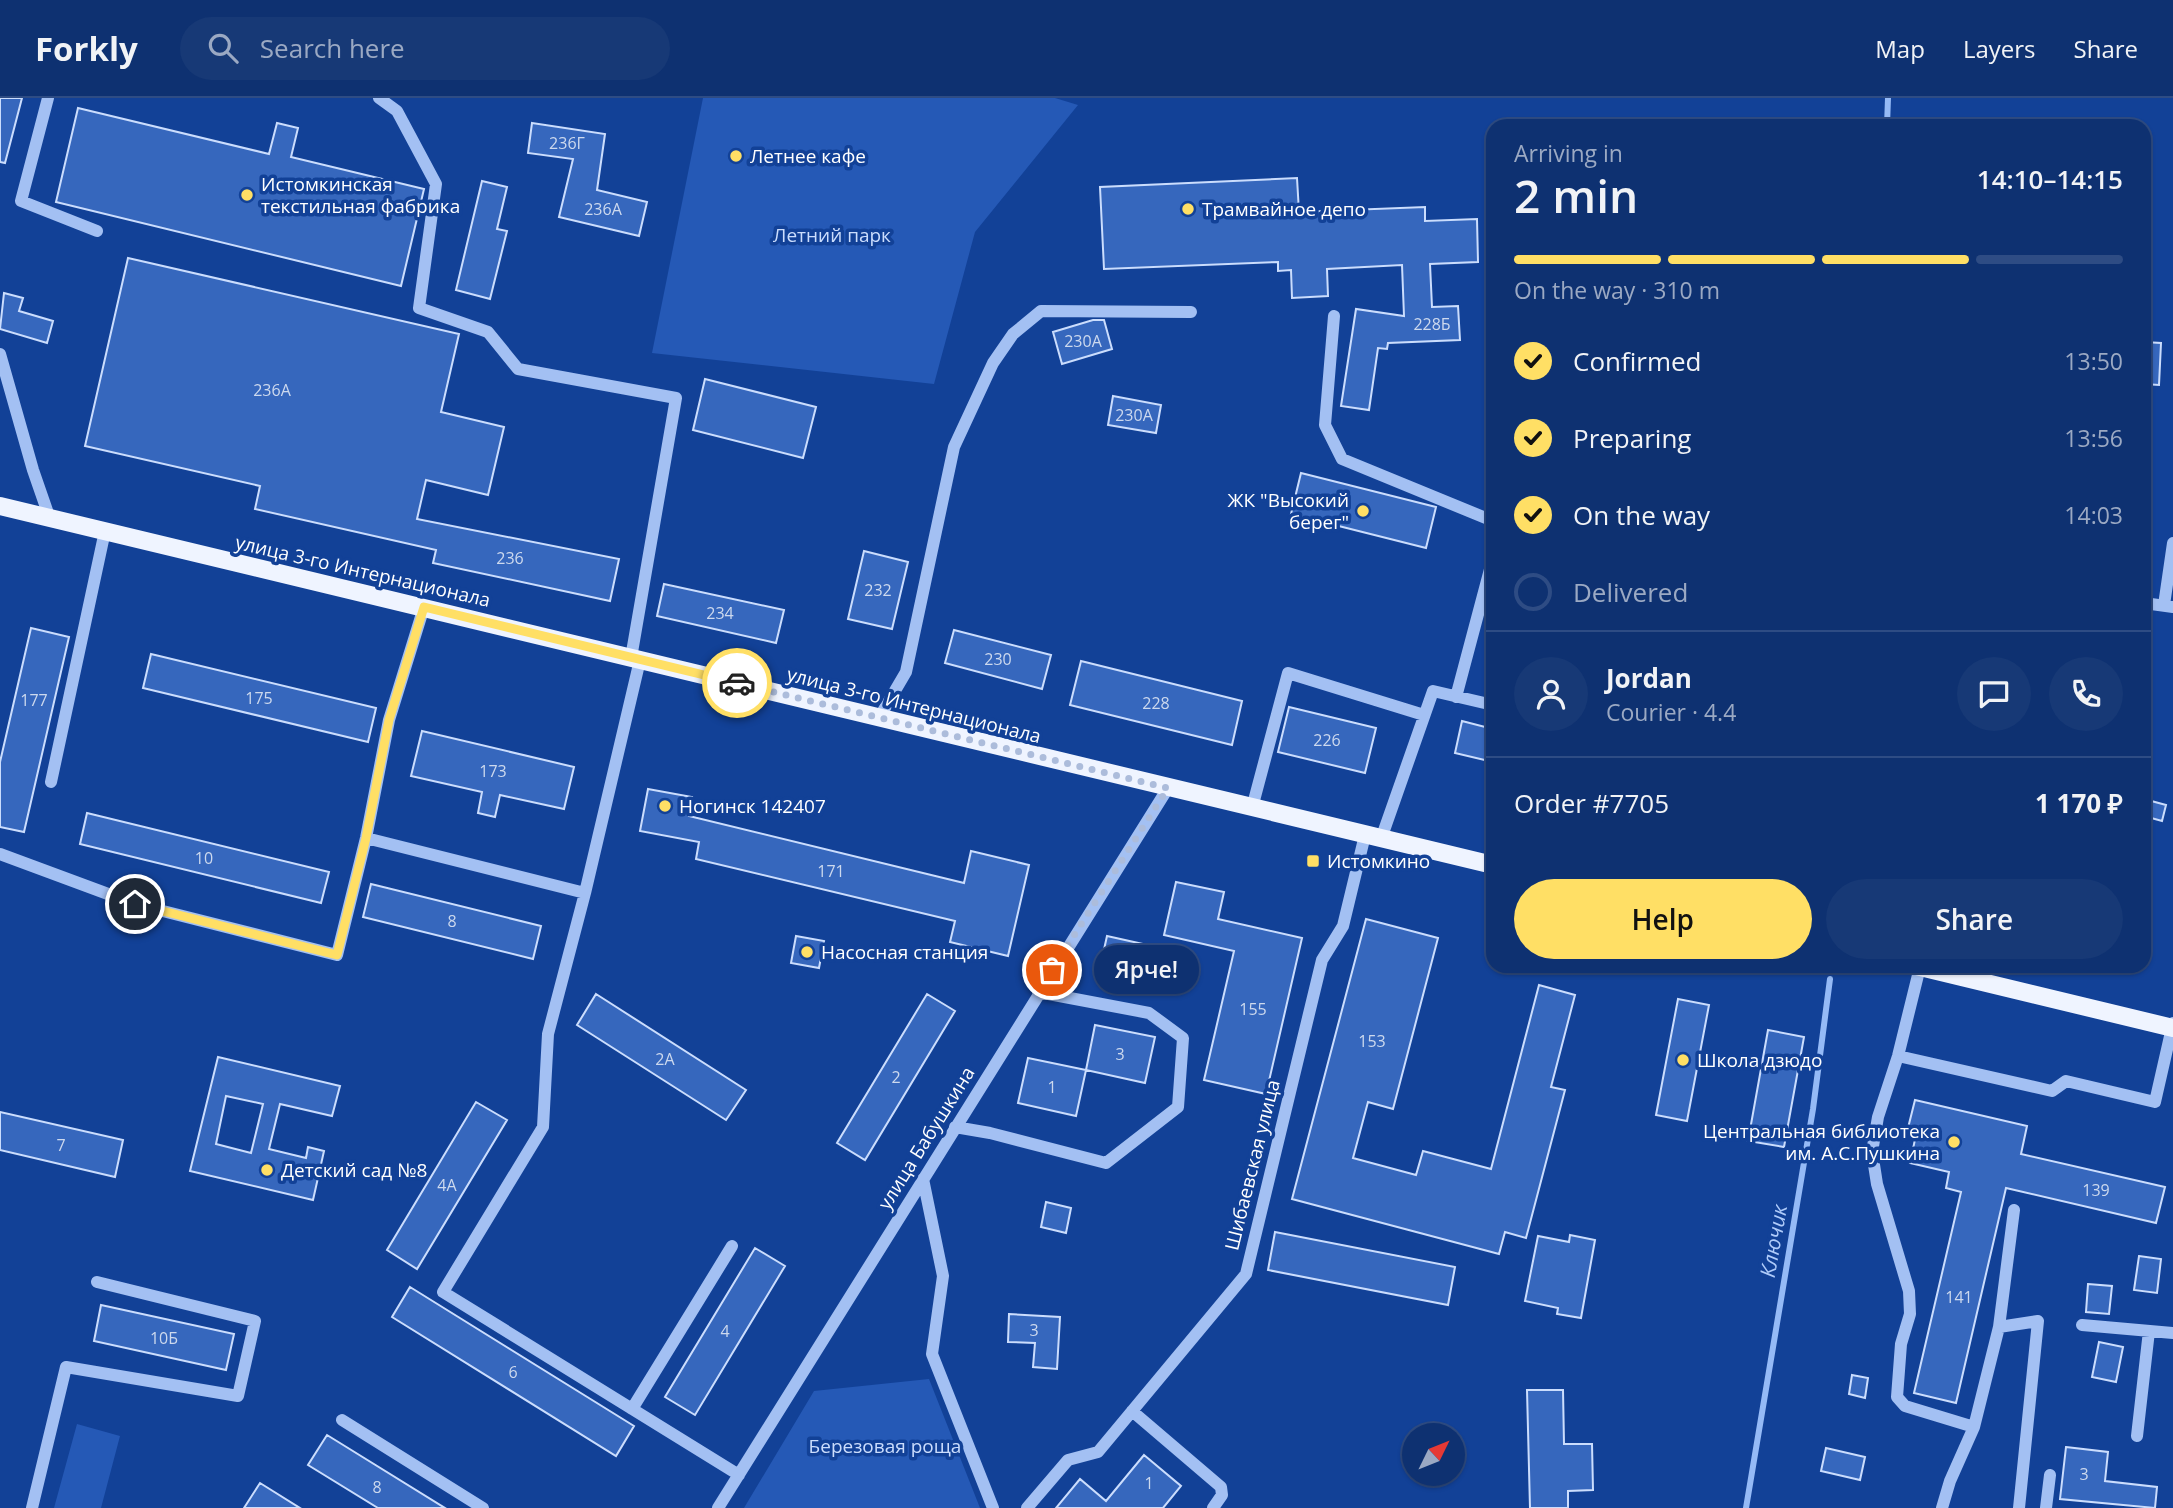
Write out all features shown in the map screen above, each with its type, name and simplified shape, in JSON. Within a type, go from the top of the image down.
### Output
[{"type":"main road","name":"улица 3-го Интернационала","points":[[0,506],[1486,863]]},
{"type":"main road","points":[[1947,973],[2173,1028]]},
{"type":"street","points":[[48,98],[21,201],[97,230]]},
{"type":"street","points":[[379,98],[397,111],[436,184],[419,307],[488,332],[518,369],[676,398],[635,659],[585,893],[548,1034],[543,1127],[443,1292],[739,1475]]},
{"type":"street","points":[[879,718],[906,671],[954,447],[993,363],[1013,334],[1041,311],[1191,312]]},
{"type":"street","points":[[1335,316],[1325,425],[1342,459],[1486,518]]},
{"type":"street","points":[[0,354],[50,519]]},
{"type":"street","points":[[51,782],[105,531]]},
{"type":"street","points":[[2168,606],[2173,543]]},
{"type":"street","points":[[1486,584],[1456,697],[1486,703]]},
{"type":"street","points":[[0,854],[135,904],[337,955],[366,838],[389,720],[424,607]]},
{"type":"street","points":[[1252,808],[1288,673],[1424,716]]},
{"type":"street","name":"Шибаевская улица","points":[[1027,1508],[1063,1464],[1074,1458],[1094,1456],[1246,1274],[1322,960],[1343,926],[1373,837],[1433,691],[1456,697]]},
{"type":"street","name":"улица Бабушкина","points":[[718,1508],[1038,992],[1168,788]]},
{"type":"street","points":[[366,838],[585,893]]},
{"type":"street","points":[[1916,973],[1898,1056],[1878,1117],[1872,1152],[1877,1184],[1909,1291],[1910,1314],[1901,1344],[1897,1397],[1905,1406],[1973,1427]]},
{"type":"street","points":[[956,1127],[990,1133],[1106,1163],[1178,1107],[1183,1038],[1149,1013],[1038,992]]},
{"type":"street","points":[[1898,1056],[2052,1091],[2066,1081],[2155,1102],[2173,1023]]},
{"type":"street","points":[[923,1179],[943,1276],[932,1354],[993,1508]]},
{"type":"street","points":[[1942,1508],[1950,1481],[1973,1427],[1999,1327],[2014,1210]]},
{"type":"street","points":[[632,1409],[732,1246]]},
{"type":"street","points":[[32,1508],[66,1367],[238,1396],[255,1321],[97,1282]]},
{"type":"street","points":[[1999,1327],[2038,1321],[2019,1508]]},
{"type":"street","points":[[2082,1325],[2173,1334]]},
{"type":"street","points":[[2137,1436],[2149,1331]]},
{"type":"street","points":[[1132,1411],[1221,1487],[1222,1495],[1213,1508]]},
{"type":"street","points":[[342,1420],[483,1508]]},
{"type":"street","points":[[2046,1508],[2050,1475]]},
{"type":"green space","name":"Летний парк","points":[[703,98],[1055,98],[1078,105],[975,232],[934,384],[652,353]]},
{"type":"green space","name":"Березовая роща","points":[[929,1379],[980,1508],[744,1508],[814,1391]]},
{"type":"green space","points":[[77,1424],[120,1436],[101,1508],[54,1508]]},
{"type":"building","points":[[0,98],[22,98],[5,163],[0,162]]},
{"type":"building","points":[[78,108],[269,154],[277,123],[298,128],[291,157],[424,189],[401,286],[56,202]]},
{"type":"building","points":[[532,123],[605,134],[597,190],[647,202],[639,236],[559,217],[573,159],[528,153]]},
{"type":"building","points":[[1297,178],[1299,212],[1425,207],[1425,221],[1477,219],[1478,262],[1430,264],[1432,307],[1458,306],[1460,340],[1388,343],[1387,349],[1378,348],[1369,410],[1341,406],[1356,309],[1404,316],[1402,265],[1327,269],[1328,296],[1292,298],[1291,270],[1278,271],[1278,262],[1104,269],[1100,187]]},
{"type":"building","points":[[482,181],[507,187],[497,229],[507,231],[490,299],[456,290]]},
{"type":"building","points":[[128,258],[459,334],[441,412],[504,427],[488,495],[426,480],[417,519],[619,559],[610,601],[433,563],[436,550],[255,509],[260,486],[85,446]]},
{"type":"building","points":[[4,293],[23,298],[19,311],[53,321],[47,343],[0,329]]},
{"type":"building","points":[[1093,320],[1104,320],[1112,349],[1062,364],[1053,332]]},
{"type":"building","points":[[2151,342],[2161,343],[2159,385],[2151,384]]},
{"type":"building","points":[[705,379],[816,407],[803,458],[693,430]]},
{"type":"building","points":[[1113,396],[1161,405],[1156,433],[1108,425]]},
{"type":"building","name":"ЖК \"Высокий берег\"","points":[[1301,473],[1436,507],[1426,548],[1291,514]]},
{"type":"building","points":[[864,551],[908,562],[892,629],[848,619]]},
{"type":"building","points":[[664,584],[784,610],[776,643],[657,616]]},
{"type":"building","points":[[31,628],[69,637],[24,832],[0,827],[0,762]]},
{"type":"building","points":[[954,630],[1051,655],[1042,689],[945,663]]},
{"type":"building","points":[[151,654],[376,708],[368,742],[143,688]]},
{"type":"building","points":[[1081,661],[1242,701],[1232,745],[1070,705]]},
{"type":"building","points":[[1289,707],[1376,728],[1365,773],[1278,752]]},
{"type":"building","points":[[1462,721],[1486,727],[1486,760],[1455,753]]},
{"type":"building","points":[[422,731],[574,767],[564,809],[500,795],[495,817],[478,813],[482,792],[411,776]]},
{"type":"building","points":[[648,789],[692,797],[689,816],[964,883],[971,851],[1029,865],[1008,956],[950,942],[955,921],[696,859],[699,842],[640,831]]},
{"type":"building","points":[[2151,801],[2166,805],[2162,821],[2151,818]]},
{"type":"building","points":[[87,813],[329,872],[321,903],[80,844]]},
{"type":"building","points":[[1176,882],[1224,892],[1218,919],[1302,938],[1266,1094],[1204,1080],[1234,951],[1164,935]]},
{"type":"building","points":[[371,884],[541,926],[533,959],[363,917]]},
{"type":"building","points":[[1366,919],[1438,938],[1393,1109],[1368,1102],[1353,1158],[1416,1175],[1423,1151],[1491,1169],[1539,985],[1575,995],[1551,1087],[1565,1090],[1526,1238],[1505,1232],[1499,1254],[1292,1199]]},
{"type":"building","name":"Насосная станция","points":[[796,936],[824,941],[819,968],[791,963]]},
{"type":"building","points":[[1107,936],[1161,948],[1153,983],[1099,972]]},
{"type":"building","points":[[596,994],[746,1090],[726,1120],[577,1025]]},
{"type":"building","points":[[927,994],[955,1011],[865,1160],[837,1143]]},
{"type":"building","name":"Школа дзюдо","points":[[1678,999],[1709,1005],[1687,1121],[1656,1115]]},
{"type":"building","points":[[1095,1025],[1155,1037],[1145,1083],[1086,1070]]},
{"type":"building","points":[[1768,1030],[1804,1037],[1784,1147],[1748,1141]]},
{"type":"building","points":[[218,1057],[340,1086],[332,1116],[280,1104],[269,1149],[306,1158],[308,1147],[324,1151],[313,1200],[190,1171]],"holes":[[[226,1096],[263,1104],[251,1153],[216,1144]]]},
{"type":"building","points":[[1028,1058],[1086,1070],[1076,1116],[1018,1103]]},
{"type":"building","points":[[1915,1100],[2027,1126],[2021,1154],[2165,1187],[2156,1223],[2006,1188],[1956,1403],[1914,1393],[1961,1192],[1946,1188],[1949,1172],[1910,1163],[1917,1130],[1908,1128]]},
{"type":"building","points":[[476,1102],[507,1120],[417,1269],[387,1250]]},
{"type":"building","points":[[0,1112],[123,1140],[115,1177],[0,1150]]},
{"type":"building","points":[[1046,1202],[1071,1208],[1066,1233],[1041,1227]]},
{"type":"building","points":[[1275,1232],[1455,1267],[1448,1305],[1268,1270]]},
{"type":"building","points":[[1570,1235],[1595,1240],[1581,1318],[1557,1314],[1558,1308],[1525,1301],[1538,1236],[1569,1242]]},
{"type":"building","points":[[755,1248],[785,1266],[695,1415],[665,1397]]},
{"type":"building","points":[[2139,1256],[2161,1259],[2157,1293],[2134,1290]]},
{"type":"building","points":[[2088,1284],[2112,1286],[2109,1314],[2086,1312]]},
{"type":"building","points":[[410,1287],[634,1426],[616,1456],[392,1317]]},
{"type":"building","points":[[101,1305],[234,1334],[226,1370],[94,1341]]},
{"type":"building","points":[[1009,1314],[1060,1317],[1057,1369],[1033,1367],[1035,1343],[1008,1342]]},
{"type":"building","points":[[2099,1342],[2123,1347],[2116,1382],[2092,1377]]},
{"type":"building","points":[[1852,1375],[1868,1378],[1865,1398],[1849,1394]]},
{"type":"building","points":[[1527,1390],[1563,1390],[1564,1444],[1592,1444],[1593,1490],[1568,1491],[1568,1508],[1530,1508]]},
{"type":"building","points":[[327,1435],[445,1508],[378,1508],[308,1465]]},
{"type":"building","points":[[2066,1447],[2108,1452],[2105,1481],[2157,1487],[2155,1508],[2060,1499]]},
{"type":"building","points":[[1826,1448],[1865,1457],[1860,1480],[1821,1471]]},
{"type":"building","points":[[1144,1455],[1181,1486],[1163,1508],[1056,1508],[1080,1479],[1106,1501]]},
{"type":"building","points":[[260,1483],[300,1508],[244,1508]]},
{"type":"waterway","name":"Ключик","points":[[1887,119],[1888,98]]},
{"type":"waterway","name":"Ключик","points":[[1746,1508],[1813,1109],[1830,979]]},
{"type":"way so far","points":[[737,683],[1168,788],[1052,970]]},
{"type":"place","name":"Летнее кафе","points":[[736,156]]},
{"type":"place","name":"Истомкинская текстильная фабрика","points":[[247,195]]},
{"type":"place","name":"Трамвайное депо","points":[[1188,209]]},
{"type":"place","name":"ЖК \"Высокий берег\"","points":[[1363,511]]},
{"type":"place","name":"Ногинск 142407","points":[[665,806]]},
{"type":"place","name":"Истомкино","points":[[1313,861]]},
{"type":"place","name":"Насосная станция","points":[[807,952]]},
{"type":"place","name":"Ярче!","points":[[1052,970]]},
{"type":"place","name":"Школа дзюдо","points":[[1683,1060]]},
{"type":"place","name":"Центральная библиотека им. А.С.Пушкина","points":[[1954,1142]]},
{"type":"place","name":"Детский сад №8","points":[[267,1170]]},
{"type":"route","points":[[135,904],[337,955],[366,838],[389,720],[424,607],[737,683]]}]
